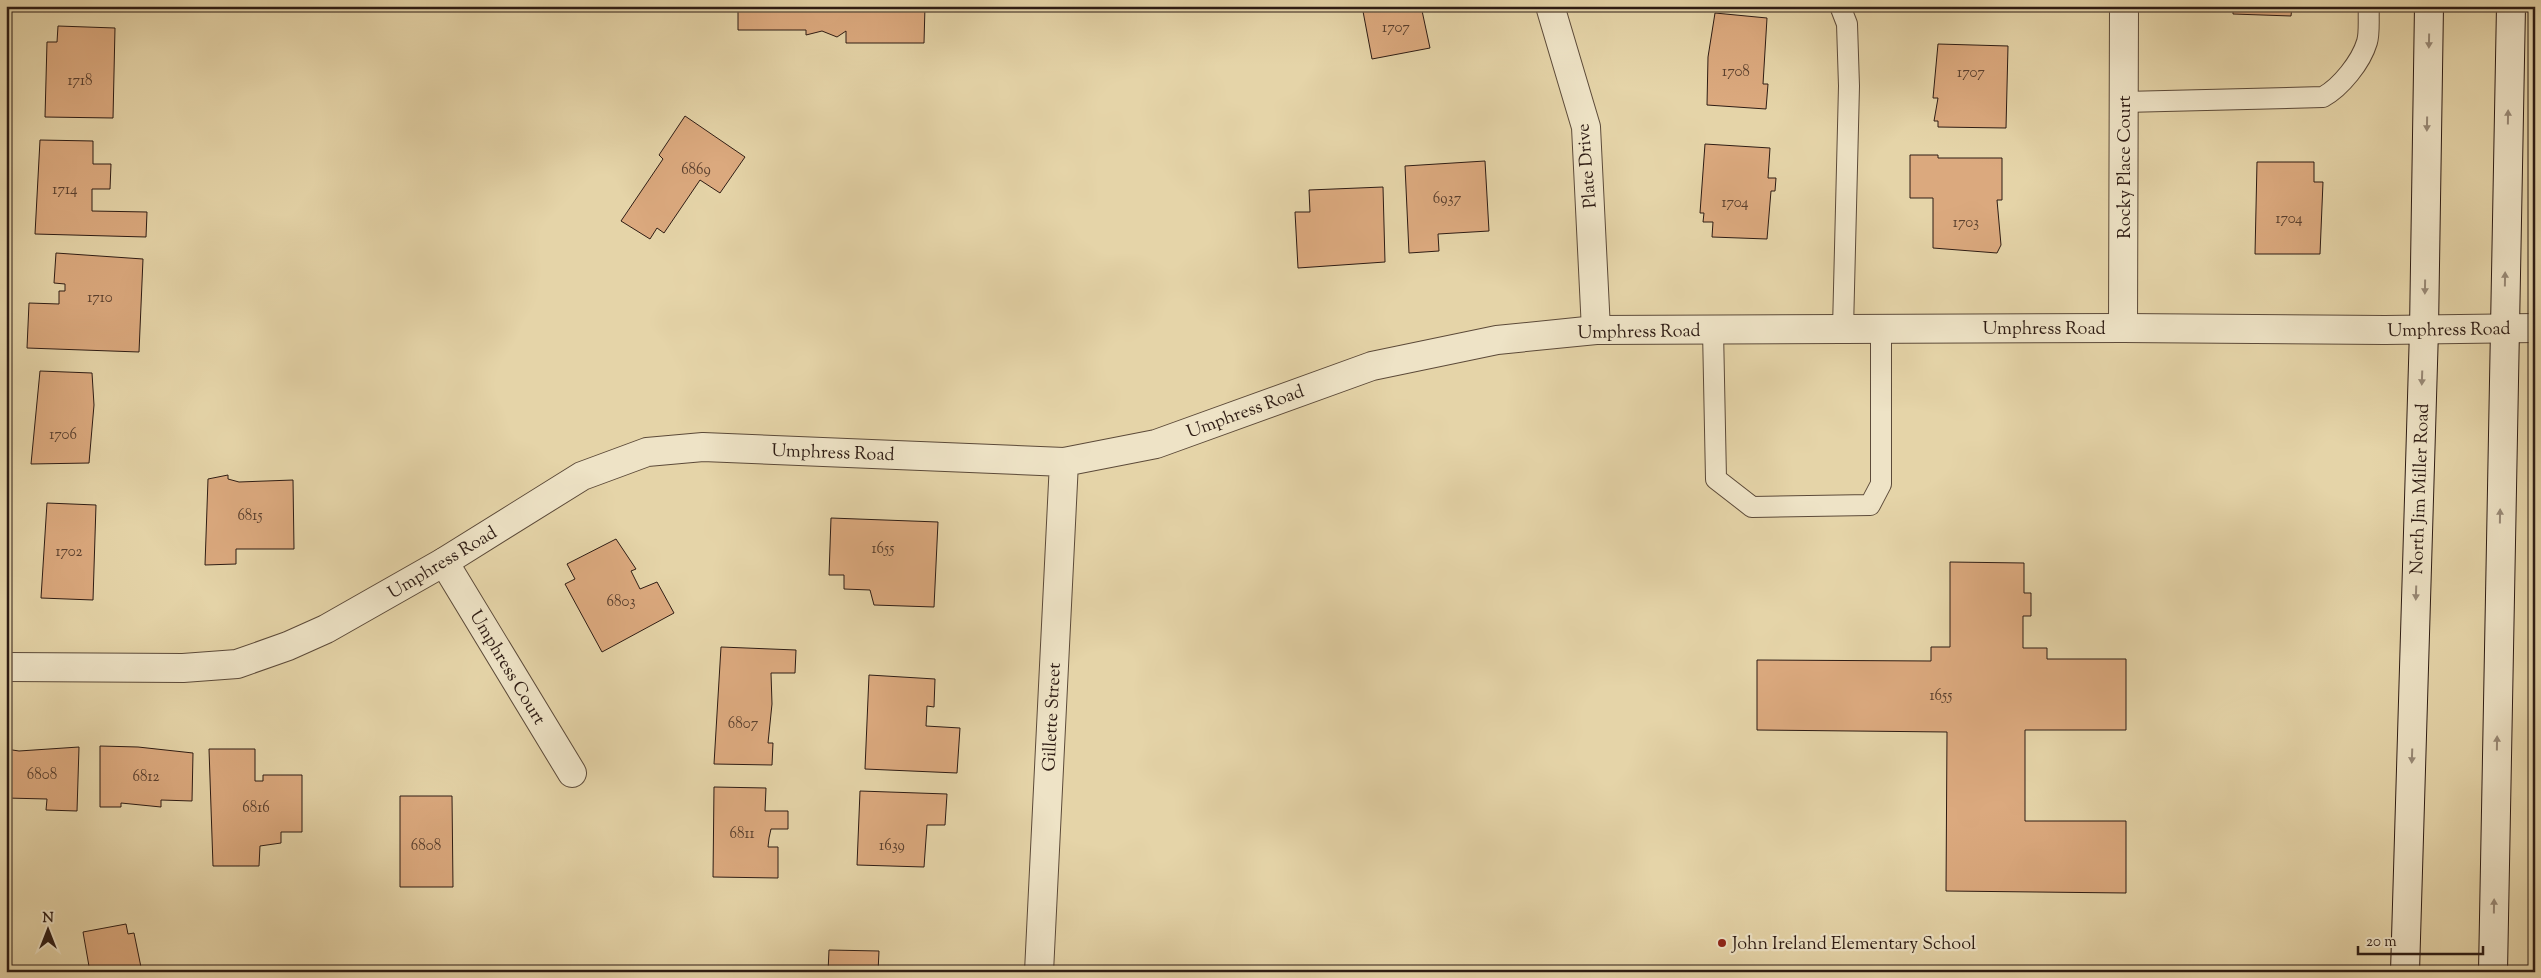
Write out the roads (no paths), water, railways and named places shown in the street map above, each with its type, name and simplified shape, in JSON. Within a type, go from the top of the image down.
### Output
[{"type":"street","name":"Plate Drive","points":[[1550,6],[1586,127],[1596,330]]},
{"type":"street","name":"Rocky Place Court","points":[[2123,328],[2124,6]]},
{"type":"street","name":"North Jim Miller Road","points":[[2405,972],[2424,330],[2429,6]]},
{"type":"street","points":[[2493,972],[2511,6]]},
{"type":"street","name":"Umphress Road","points":[[6,666],[183,668],[237,664],[288,646],[326,629],[444,562],[582,476],[647,452],[703,447],[1064,462],[1156,444],[1372,366],[1496,340],[1596,330],[2123,328],[2424,330],[2535,328]]},
{"type":"street","name":"Gillette Street","points":[[1039,972],[1064,462]]},
{"type":"street","name":"Umphress Court","points":[[444,562],[572,773]]},
{"type":"lane","points":[[1840,6],[1847,24],[1849,86],[1843,329]]},
{"type":"lane","points":[[2124,102],[2323,97],[2335,90],[2346,80],[2367,42],[2369,6]]},
{"type":"lane","points":[[1712,330],[1716,479],[1752,507],[1762,507],[1870,505],[1881,484],[1881,329]]},
{"type":"place","name":"John Ireland Elementary School","points":[[1722,943]]}]
